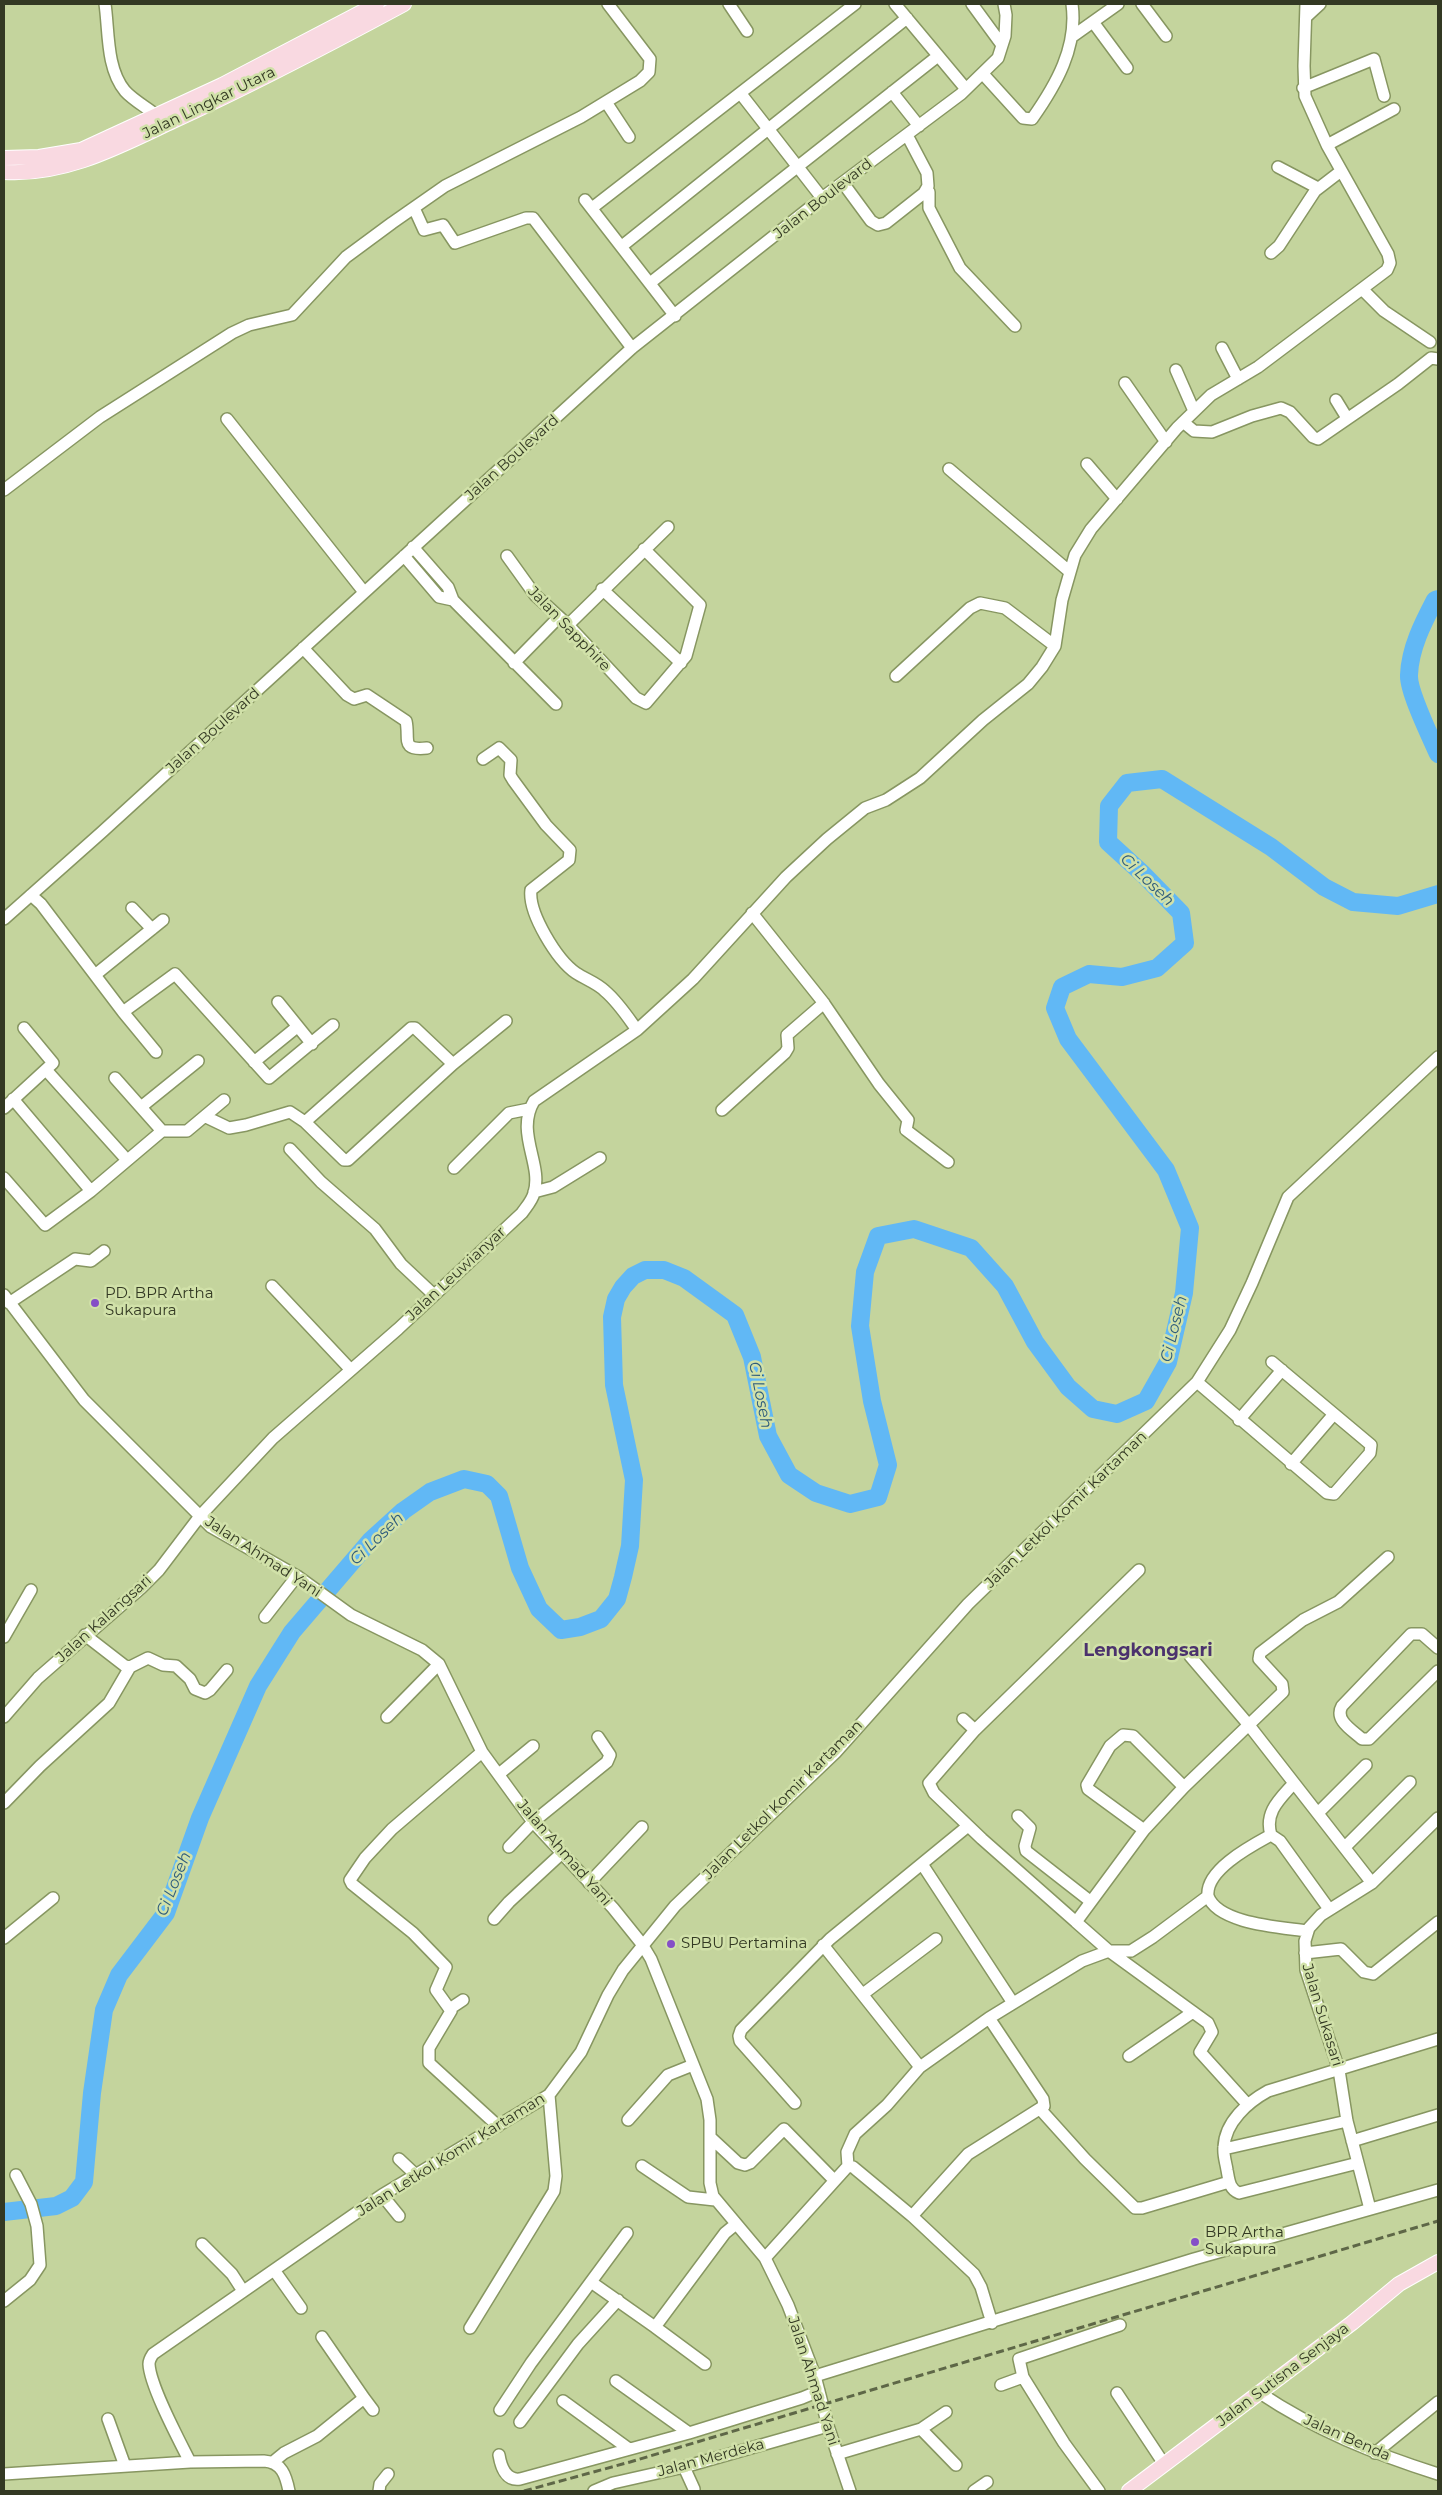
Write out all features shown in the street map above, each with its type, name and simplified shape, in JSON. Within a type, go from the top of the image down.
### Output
[{"type":"main road","name":"Jalan Lingkar Utara","points":[[9,158],[39,157],[81,150],[222,85],[377,4]]},
{"type":"main road","name":"Jalan Lingkar Utara","points":[[9,173],[44,170],[89,160],[230,96],[404,4]]},
{"type":"main road","points":[[9,158],[9,173]]},
{"type":"main road","name":"Jalan Sutisna Senjaya","points":[[1129,2491],[1369,2310],[1399,2284],[1438,2262]]},
{"type":"street","points":[[105,4],[106,28],[119,82],[126,92],[156,115]]},
{"type":"street","points":[[4,490],[100,417],[232,333],[249,325],[292,315],[346,256],[446,186],[581,117],[640,81],[650,67],[650,59],[608,4]]},
{"type":"street","points":[[729,4],[747,31]]},
{"type":"street","points":[[675,316],[588,204],[741,94],[855,4]]},
{"type":"street","points":[[895,4],[966,89]]},
{"type":"street","points":[[972,4],[1002,45]]},
{"type":"street","name":"Jalan Boulevard","points":[[4,918],[632,348],[675,316],[822,198],[919,126],[983,74],[998,58],[1002,45],[1006,15],[1004,4]]},
{"type":"street","points":[[983,74],[1023,118],[1032,119],[1054,85],[1073,36],[1072,4]]},
{"type":"street","points":[[1073,36],[1118,4]]},
{"type":"street","points":[[1142,4],[1166,36]]},
{"type":"street","points":[[600,1158],[553,1187],[534,1192],[536,1182],[528,1128],[529,1109],[541,1095],[637,1030],[692,979],[752,913],[827,839],[865,808],[886,800],[920,778],[983,720],[1028,684],[1042,667],[1055,646],[1062,600],[1075,555],[1091,530],[1183,422],[1211,395],[1238,379],[1384,274],[1389,267],[1390,261],[1327,145],[1308,105],[1304,88],[1306,4]]},
{"type":"street","points":[[1307,16],[1320,4]]},
{"type":"street","points":[[622,246],[907,18]]},
{"type":"street","points":[[1093,22],[1127,68]]},
{"type":"street","points":[[650,283],[938,56]]},
{"type":"street","points":[[1304,88],[1374,58],[1384,96]]},
{"type":"street","points":[[892,92],[919,126]]},
{"type":"street","points":[[741,94],[822,198]]},
{"type":"street","points":[[606,102],[629,137]]},
{"type":"street","points":[[1327,145],[1394,109]]},
{"type":"street","points":[[907,135],[928,173],[929,208],[960,268],[1016,326]]},
{"type":"street","points":[[1278,167],[1318,188]]},
{"type":"street","points":[[1271,253],[1280,246],[1318,188],[1341,171]]},
{"type":"street","points":[[842,183],[871,221],[878,225],[886,223],[927,190]]},
{"type":"street","points":[[414,208],[424,230],[442,225],[456,243],[526,218],[533,218],[632,348]]},
{"type":"street","points":[[1362,289],[1384,311],[1430,342]]},
{"type":"street","points":[[1222,348],[1238,379]]},
{"type":"street","points":[[1183,422],[1194,431],[1212,432],[1252,416],[1281,408],[1290,412],[1318,439],[1431,358],[1438,359]]},
{"type":"street","points":[[1176,370],[1194,412]]},
{"type":"street","points":[[1125,383],[1166,442]]},
{"type":"street","points":[[1336,400],[1347,418]]},
{"type":"street","points":[[227,419],[364,592]]},
{"type":"street","points":[[1087,464],[1117,499]]},
{"type":"street","points":[[949,469],[1070,572]]},
{"type":"street","points":[[514,663],[602,589],[668,527]]},
{"type":"street","points":[[413,547],[448,587],[453,600],[556,704]]},
{"type":"street","points":[[602,589],[681,663],[686,656],[700,605],[644,549]]},
{"type":"street","points":[[404,556],[439,598],[453,600]]},
{"type":"street","name":"Jalan Sapphire","points":[[507,556],[535,595],[564,621],[636,698],[642,702],[649,702],[681,663]]},
{"type":"street","points":[[896,676],[970,608],[980,602],[993,604],[1011,611],[1055,646]]},
{"type":"street","points":[[303,648],[347,695],[354,699],[367,695],[402,718],[407,724],[408,744],[411,748],[416,750],[427,748]]},
{"type":"street","points":[[483,760],[499,748],[512,760],[510,775],[513,780],[546,825],[570,850],[569,860],[531,890],[533,908],[540,927],[574,972],[603,989],[618,1002],[637,1030]]},
{"type":"street","points":[[30,895],[41,904],[123,1012],[156,1052]]},
{"type":"street","points":[[132,908],[152,929]]},
{"type":"street","points":[[752,913],[824,1003],[879,1084],[908,1120],[906,1130],[948,1162]]},
{"type":"street","points":[[95,975],[163,920]]},
{"type":"street","points":[[123,1012],[175,974],[254,1062],[268,1077],[272,1078],[333,1025]]},
{"type":"street","points":[[278,1002],[312,1044]]},
{"type":"street","points":[[722,1110],[785,1053],[788,1048],[788,1034],[824,1003]]},
{"type":"street","points":[[206,1117],[229,1128],[290,1112],[305,1122],[344,1160],[348,1160],[453,1064],[506,1021]]},
{"type":"street","points":[[254,1062],[298,1027]]},
{"type":"street","points":[[4,1108],[47,1071],[53,1062],[24,1028]]},
{"type":"street","points":[[305,1122],[412,1028],[416,1028],[453,1064]]},
{"type":"street","name":"Jalan Letkol Komir Kartaman","points":[[190,2462],[161,2401],[149,2366],[150,2358],[382,2195],[549,2095],[581,2052],[608,1995],[642,1944],[689,1892],[734,1852],[835,1753],[968,1604],[1197,1382],[1230,1330],[1288,1197],[1438,1057]]},
{"type":"street","points":[[141,1107],[198,1061]]},
{"type":"street","points":[[47,1071],[126,1160]]},
{"type":"street","points":[[116,1078],[162,1131]]},
{"type":"street","points":[[13,1099],[90,1191]]},
{"type":"street","points":[[4,1178],[44,1225],[90,1191],[162,1131],[187,1131],[224,1100]]},
{"type":"street","points":[[454,1168],[509,1113],[529,1109]]},
{"type":"street","points":[[290,1149],[333,1193],[375,1229],[401,1264],[434,1296]]},
{"type":"street","name":"Jalan Leuwianyar","points":[[200,1516],[273,1438],[434,1296],[522,1213],[534,1192]]},
{"type":"street","points":[[6,1299],[74,1259],[91,1261],[104,1251]]},
{"type":"street","points":[[272,1286],[352,1370]]},
{"type":"street","name":"Jalan Ahmad Yani","points":[[6,1299],[84,1400],[216,1530],[297,1576],[331,1602],[366,1624],[422,1650],[439,1664],[482,1752],[532,1822],[562,1853],[642,1944],[660,1976],[706,2099],[710,2120],[710,2183],[715,2200],[765,2258],[788,2305],[815,2376],[837,2454],[850,2491]]},
{"type":"street","points":[[1197,1382],[1291,1464],[1331,1495],[1334,1494],[1369,1454],[1372,1448],[1370,1443],[1272,1362]]},
{"type":"street","points":[[1239,1420],[1282,1370]]},
{"type":"street","points":[[1291,1464],[1334,1414]]},
{"type":"street","name":"Jalan Kalangsari","points":[[4,1717],[38,1678],[159,1570],[200,1516]]},
{"type":"street","points":[[1076,1922],[1144,1830],[1184,1787],[1284,1691],[1282,1684],[1259,1659],[1260,1652],[1303,1620],[1338,1602],[1388,1557]]},
{"type":"street","points":[[1139,1570],[975,1730],[929,1783],[931,1790],[968,1826],[1109,1951],[1208,2023],[1212,2030],[1200,2052],[1248,2105]]},
{"type":"street","points":[[265,1617],[297,1576]]},
{"type":"street","points":[[4,1638],[31,1590]]},
{"type":"street","points":[[1438,1648],[1422,1634],[1411,1634],[1342,1706],[1339,1713],[1340,1718],[1362,1739],[1369,1739],[1438,1671]]},
{"type":"street","points":[[86,1635],[126,1666],[148,1658],[162,1665],[176,1666],[190,1679],[195,1689],[205,1693],[210,1690],[227,1670]]},
{"type":"street","points":[[1190,1656],[1248,1724],[1372,1883]]},
{"type":"street","points":[[387,1717],[439,1664]]},
{"type":"street","points":[[4,1803],[40,1766],[109,1703],[130,1666]]},
{"type":"street","points":[[963,1719],[975,1730]]},
{"type":"street","points":[[1144,1830],[1088,1789],[1088,1785],[1112,1744],[1123,1735],[1133,1736],[1184,1787]]},
{"type":"street","points":[[509,1847],[532,1822],[608,1762],[610,1755],[598,1737]]},
{"type":"street","points":[[499,1774],[533,1746]]},
{"type":"street","points":[[451,2008],[436,1990],[446,1970],[445,1965],[413,1932],[352,1884],[350,1880],[365,1858],[392,1829],[482,1752]]},
{"type":"street","points":[[1318,1813],[1366,1765]]},
{"type":"street","points":[[1345,1847],[1410,1782]]},
{"type":"street","points":[[1294,1783],[1269,1815],[1268,1824],[1271,1834],[1284,1846],[1330,1909]]},
{"type":"street","points":[[1018,1816],[1030,1828],[1024,1846],[1026,1851],[1090,1901]]},
{"type":"street","points":[[1271,1834],[1219,1871],[1210,1882],[1208,1896],[1218,1911],[1231,1917],[1307,1932],[1312,1923],[1330,1909],[1372,1883],[1438,1818]]},
{"type":"street","points":[[795,2103],[742,2043],[739,2035],[742,2029],[824,1945],[968,1826]]},
{"type":"street","points":[[589,1883],[642,1827]]},
{"type":"street","points":[[494,1919],[508,1902],[562,1853]]},
{"type":"street","points":[[922,1864],[1013,2004]]},
{"type":"street","points":[[765,2258],[848,2166],[847,2152],[855,2134],[887,2105],[920,2067],[988,2018],[1082,1961],[1109,1951],[1126,1952],[1137,1947],[1208,1896]]},
{"type":"street","points":[[4,1938],[53,1898]]},
{"type":"street","points":[[1304,1954],[1341,1949],[1364,1972],[1373,1974],[1438,1922]]},
{"type":"street","name":"Jalan Sukasari","points":[[1307,1932],[1304,1954],[1306,1970],[1339,2070],[1347,2121],[1370,2209]]},
{"type":"street","points":[[863,1994],[936,1939]]},
{"type":"street","points":[[824,1945],[920,2067]]},
{"type":"street","points":[[463,2000],[451,2008],[429,2048],[430,2063],[498,2126]]},
{"type":"street","points":[[1129,2056],[1193,2012]]},
{"type":"street","points":[[912,2216],[968,2154],[1044,2106],[1043,2099],[988,2018]]},
{"type":"street","points":[[1358,2163],[1241,2193],[1234,2190],[1229,2182],[1224,2149],[1231,2126],[1248,2105],[1268,2090],[1438,2040]]},
{"type":"street","points":[[628,2120],[668,2075],[692,2065]]},
{"type":"street","points":[[470,2328],[554,2191],[556,2176],[549,2095]]},
{"type":"street","points":[[1040,2109],[1084,2159],[1135,2208],[1142,2208],[1229,2182]]},
{"type":"street","points":[[1352,2141],[1438,2115]]},
{"type":"street","points":[[1224,2149],[1347,2121]]},
{"type":"street","points":[[710,2137],[738,2163],[745,2165],[784,2129],[834,2180]]},
{"type":"street","points":[[399,2159],[416,2176]]},
{"type":"street","points":[[642,2166],[688,2196],[715,2200]]},
{"type":"street","points":[[848,2166],[852,2167],[912,2216],[977,2278],[992,2323]]},
{"type":"street","points":[[4,2301],[30,2280],[40,2265],[37,2226],[31,2204],[16,2175]]},
{"type":"street","points":[[815,2376],[992,2323],[1194,2259],[1438,2190]]},
{"type":"street","points":[[382,2195],[399,2216]]},
{"type":"street","points":[[655,2327],[725,2233],[736,2224]]},
{"type":"street","points":[[500,2410],[627,2233]]},
{"type":"street","points":[[202,2244],[232,2274],[243,2291]]},
{"type":"street","points":[[274,2270],[301,2308]]},
{"type":"street","points":[[591,2282],[705,2364]]},
{"type":"street","points":[[520,2422],[578,2344],[618,2300]]},
{"type":"street","points":[[1099,2491],[1064,2443],[1023,2377],[1018,2363],[1019,2359],[1120,2325]]},
{"type":"street","points":[[322,2337],[373,2410]]},
{"type":"street","points":[[1001,2385],[1023,2377]]},
{"type":"street","points":[[616,2381],[689,2433]]},
{"type":"street","points":[[499,2455],[502,2468],[510,2478],[516,2480],[689,2433],[819,2391]]},
{"type":"street","points":[[1116,2393],[1164,2464]]},
{"type":"street","name":"Jalan Benda","points":[[1260,2393],[1302,2419],[1375,2453],[1438,2474]]},
{"type":"street","points":[[4,2474],[190,2462],[274,2462],[284,2453],[317,2436],[364,2398]]},
{"type":"street","points":[[563,2401],[629,2449]]},
{"type":"street","points":[[1375,2453],[1438,2402]]},
{"type":"street","points":[[837,2454],[921,2429],[946,2412]]},
{"type":"street","points":[[108,2419],[125,2466]]},
{"type":"street","name":"Jalan Merdeka","points":[[594,2491],[613,2483],[684,2467],[827,2420]]},
{"type":"street","points":[[921,2429],[956,2466]]},
{"type":"street","points":[[274,2462],[285,2474],[289,2491]]},
{"type":"street","points":[[684,2467],[694,2489]]},
{"type":"street","points":[[378,2491],[380,2484],[388,2474]]},
{"type":"street","points":[[974,2491],[987,2482]]},
{"type":"waterway","name":"Ci Loseh","points":[[1438,599],[1435,600],[1418,636],[1412,655],[1409,675],[1416,703],[1438,754]]},
{"type":"waterway","name":"Ci Loseh","points":[[4,2212],[56,2206],[72,2198],[84,2182],[92,2093],[104,2010],[119,1975],[166,1913],[200,1818],[258,1686],[292,1632],[370,1541],[403,1511],[430,1492],[464,1479],[487,1484],[499,1496],[520,1568],[539,1609],[561,1630],[580,1627],[601,1619],[617,1599],[630,1546],[634,1480],[614,1385],[612,1317],[616,1299],[623,1287],[633,1276],[645,1270],[664,1270],[684,1278],[735,1315],[752,1357],[768,1436],[789,1475],[816,1493],[850,1504],[878,1497],[888,1465],[872,1401],[860,1326],[865,1272],[878,1236],[914,1229],[971,1248],[1005,1286],[1035,1342],[1068,1387],[1093,1409],[1117,1414],[1146,1401],[1168,1362],[1184,1293],[1190,1228],[1166,1170],[1068,1039],[1055,1008],[1062,987],[1089,974],[1122,977],[1157,968],[1185,943],[1181,913],[1108,842],[1109,806],[1127,783],[1162,779],[1271,847],[1324,887],[1353,902],[1398,906],[1438,894]]},
{"type":"railway","points":[[524,2491],[630,2462],[1438,2221]]},
{"type":"place","name":"PD. BPR Artha Sukapura","points":[[95,1303]]},
{"type":"place","name":"SPBU Pertamina","points":[[671,1944]]},
{"type":"place","name":"BPR Artha Sukapura","points":[[1195,2242]]},
{"type":"district","name":"Lengkongsari","points":[[1148,1651]]}]
